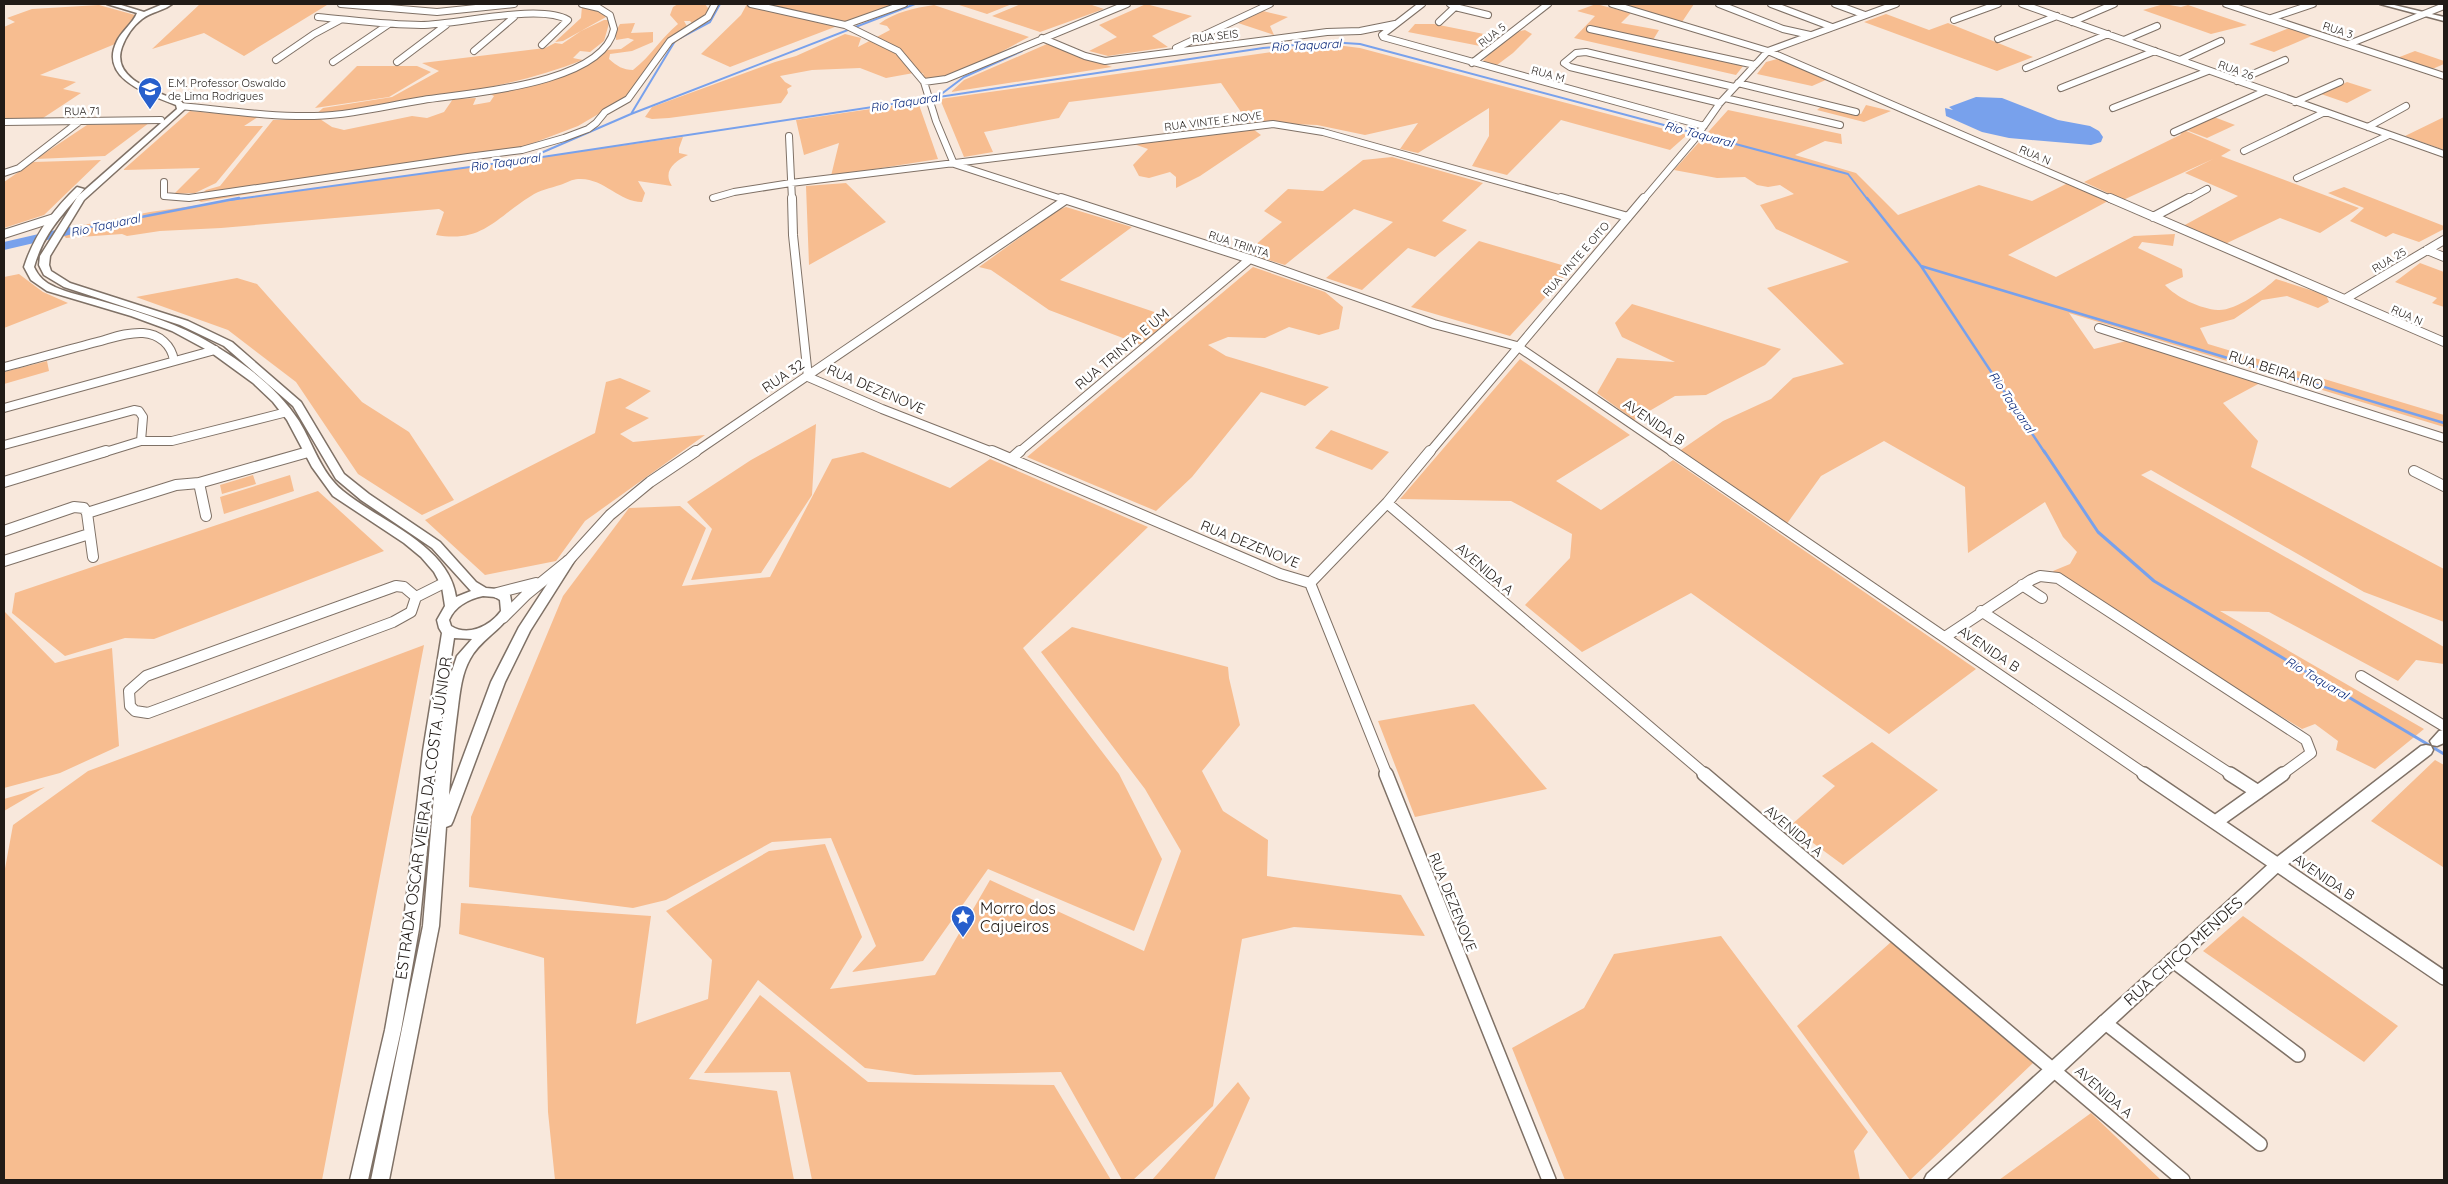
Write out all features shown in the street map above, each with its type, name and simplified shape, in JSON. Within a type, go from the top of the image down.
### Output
[{"type":"main road","points":[[110,4],[140,11],[140,17]]},
{"type":"main road","points":[[134,9],[166,4]]},
{"type":"main road","points":[[166,4],[140,17],[129,29],[117,52],[116,66],[129,80],[177,104],[178,112],[81,198],[55,238],[44,261],[45,269],[50,276],[67,285],[190,325],[217,338],[246,358],[288,394],[302,410],[340,476],[365,497],[429,540],[472,585],[482,592]]},
{"type":"main road","points":[[2384,4],[2444,20]]},
{"type":"main road","name":"ESTRADA OSCAR VIEIRA DA COSTA JÚNIOR","points":[[177,104],[161,120],[80,188],[54,218],[40,241],[30,267],[34,278],[41,284],[162,324],[215,350],[253,380],[287,412],[308,452],[325,479],[338,494],[424,553],[442,573],[450,592],[451,606],[443,620],[449,632],[430,750],[411,929],[393,1030],[360,1180]]},
{"type":"main road","points":[[437,853],[450,807],[498,682],[524,630],[568,560]]},
{"type":"main road","points":[[449,632],[467,635],[495,625],[507,611],[508,602],[497,593],[482,592],[463,598],[451,606]]},
{"type":"main road","name":"ESTRADA OSCAR VIEIRA DA COSTA JÚNIOR","points":[[380,1180],[431,926],[445,748],[455,683],[464,656],[495,625]]},
{"type":"main road","name":"RUA CHICO MENDES","points":[[1933,1180],[2278,864],[2436,742]]},
{"type":"street","points":[[341,4],[438,12],[514,4]]},
{"type":"street","points":[[418,11],[428,4]]},
{"type":"street","points":[[177,104],[313,116],[355,112],[526,83],[561,73],[585,62],[612,38],[615,28],[609,14],[603,10],[582,4]]},
{"type":"street","points":[[164,182],[164,196],[189,198],[537,147],[588,128],[595,124],[606,112],[627,100],[646,78],[657,58],[672,38],[706,18],[712,13],[715,4]]},
{"type":"street","points":[[751,4],[845,25],[898,51],[924,82],[954,164]]},
{"type":"street","points":[[845,25],[904,4]]},
{"type":"street","points":[[924,82],[936,82],[946,79],[1127,4]]},
{"type":"street","points":[[1168,52],[1270,4]]},
{"type":"street","points":[[1395,24],[1422,4]]},
{"type":"street","points":[[1449,4],[1488,15]]},
{"type":"street","name":"RUA 5","points":[[1472,63],[1548,4]]},
{"type":"street","name":"RUA N","points":[[1612,4],[1768,51],[2444,342]]},
{"type":"street","points":[[1719,4],[1802,38]]},
{"type":"street","points":[[1771,4],[1832,26]]},
{"type":"street","points":[[1835,4],[1865,15]]},
{"type":"street","name":"RUA VINTE E OITO","points":[[1310,584],[1387,503],[1517,346],[1696,137],[1722,101],[1768,51],[1896,4]]},
{"type":"street","points":[[1954,20],[1998,4]]},
{"type":"street","name":"RUA 26","points":[[2022,4],[2444,154]]},
{"type":"street","points":[[2072,22],[2114,4]]},
{"type":"street","name":"RUA 3","points":[[2226,4],[2444,76]]},
{"type":"street","points":[[2271,18],[2313,4]]},
{"type":"street","points":[[2349,44],[2444,6]]},
{"type":"street","points":[[1439,22],[1455,7]]},
{"type":"street","points":[[423,26],[438,12]]},
{"type":"street","points":[[318,17],[423,26],[552,14],[568,20],[542,45]]},
{"type":"street","points":[[474,51],[515,16]]},
{"type":"street","points":[[1998,39],[2057,16]]},
{"type":"street","points":[[276,60],[314,34],[341,20]]},
{"type":"street","points":[[333,62],[389,24]]},
{"type":"street","points":[[397,62],[447,24]]},
{"type":"street","name":"RUA SEIS","points":[[1045,39],[1085,56],[1105,62],[1327,32],[1360,32],[1378,26],[1395,24]]},
{"type":"street","name":"RUA M","points":[[1395,24],[1382,34],[1387,40],[1704,126]]},
{"type":"street","points":[[2124,40],[2157,26]]},
{"type":"street","points":[[1590,29],[1755,65]]},
{"type":"street","points":[[1783,29],[1810,35]]},
{"type":"street","points":[[2026,68],[2108,34]]},
{"type":"street","points":[[2180,60],[2221,41]]},
{"type":"street","points":[[2061,88],[2155,51]]},
{"type":"street","points":[[1840,125],[1570,67],[1564,63],[1576,53],[1586,52],[1856,112]]},
{"type":"street","points":[[2237,81],[2285,60]]},
{"type":"street","points":[[2435,73],[2444,68]]},
{"type":"street","points":[[2113,108],[2208,71]]},
{"type":"street","points":[[2295,102],[2340,82]]},
{"type":"street","points":[[2174,132],[2265,91]]},
{"type":"street","points":[[2368,127],[2406,106]]},
{"type":"street","points":[[2244,151],[2325,112]]},
{"type":"street","name":"RUA 71","points":[[4,125],[80,121],[161,120]]},
{"type":"street","points":[[4,173],[19,168],[80,121]]},
{"type":"street","name":"RUA VINTE E NOVE","points":[[713,198],[734,192],[791,183],[954,164],[1243,126],[1284,125],[1323,132],[1628,217]]},
{"type":"street","points":[[2296,178],[2389,135]]},
{"type":"street","name":"RUA DEZENOVE","points":[[789,136],[793,235],[808,377],[882,409],[1011,459],[1280,574],[1310,584],[1549,1180]]},
{"type":"street","name":"RUA TRINTA","points":[[954,164],[1250,259],[1434,324],[1517,346]]},
{"type":"street","points":[[2153,217],[2207,189]]},
{"type":"street","name":"RUA 32","points":[[495,625],[515,605],[568,560],[610,515],[650,482],[808,377],[1064,200]]},
{"type":"street","points":[[4,234],[54,218]]},
{"type":"street","name":"RUA 25","points":[[2346,299],[2444,240]]},
{"type":"street","points":[[2427,250],[2444,257]]},
{"type":"street","name":"RUA TRINTA E UM","points":[[1011,459],[1250,259]]},
{"type":"street","name":"RUA BEIRA RIO","points":[[2099,328],[2444,438]]},
{"type":"street","points":[[4,368],[113,338],[140,334],[153,335],[166,342],[174,353],[174,361]]},
{"type":"street","name":"AVENIDA B","points":[[1517,346],[2217,821],[2444,978]]},
{"type":"street","points":[[4,408],[215,350]]},
{"type":"street","points":[[4,445],[134,410],[139,411],[143,417],[141,441]]},
{"type":"street","points":[[4,482],[141,441],[172,442],[287,412]]},
{"type":"street","points":[[88,513],[176,485],[199,484],[308,452]]},
{"type":"street","points":[[2414,470],[2444,486]]},
{"type":"street","points":[[199,484],[206,516]]},
{"type":"street","name":"AVENIDA A","points":[[1387,503],[1550,645],[2054,1068],[2183,1180]]},
{"type":"street","points":[[4,531],[74,507],[84,508],[88,513],[93,557]]},
{"type":"street","points":[[4,561],[89,534]]},
{"type":"street","name":"RUA 32","points":[[497,593],[535,583],[554,572]]},
{"type":"street","points":[[1945,637],[2022,585],[2040,576],[2058,578],[2306,740],[2311,754],[2217,821]]},
{"type":"street","points":[[416,596],[404,587],[384,589],[146,676],[128,690],[130,706],[135,711],[148,712],[393,622],[410,612],[416,596],[446,582]]},
{"type":"street","points":[[2022,585],[2042,598]]},
{"type":"street","points":[[1981,611],[2258,792]]},
{"type":"street","points":[[2360,676],[2444,726]]},
{"type":"street","points":[[2172,960],[2298,1055]]},
{"type":"street","points":[[2104,1022],[2260,1144]]},
{"type":"shaded area","points":[[200,4],[327,5],[244,56],[204,33],[152,49]]},
{"type":"shaded area","points":[[678,4],[705,4],[710,11],[702,20],[693,24],[690,21],[684,21],[688,28],[659,55],[624,99],[578,126],[520,148],[201,202],[196,199],[206,190],[220,186],[273,120],[320,119],[332,127],[344,130],[412,116],[427,118],[444,112],[453,99],[476,98],[473,105],[490,102],[494,96],[488,93],[565,76],[606,50],[621,49],[634,40],[628,38],[616,40],[616,31],[620,24],[635,23],[631,33],[653,32],[653,42],[632,51],[610,54],[609,59],[615,64],[633,70],[678,24],[670,15],[673,7]]},
{"type":"shaded area","points":[[747,4],[895,4],[730,67],[701,54],[741,15]]},
{"type":"shaded area","points":[[956,4],[1012,4],[987,14]]},
{"type":"shaded area","points":[[1021,4],[1089,4],[1104,9],[1040,32],[992,16]]},
{"type":"shaded area","points":[[1146,4],[1192,16],[1152,36],[1168,47],[1108,56],[1089,51],[1117,37],[1099,25]]},
{"type":"shaded area","points":[[1596,4],[1631,13],[1621,23],[1659,30],[1653,40],[1747,61],[1736,75],[1574,38],[1595,16],[1577,11]]},
{"type":"shaded area","points":[[1619,4],[1694,4],[1682,22]]},
{"type":"shaded area","points":[[2164,4],[2181,7],[2188,5],[2247,25],[2211,34],[2143,10]]},
{"type":"shaded area","points":[[99,5],[135,15],[115,44],[40,75],[76,82],[63,89],[81,93],[43,118],[4,119],[4,27],[15,22],[7,18],[32,9]]},
{"type":"shaded area","points":[[934,5],[1029,37],[975,65],[946,76],[917,78],[924,74],[919,72],[886,78],[860,68],[812,70],[780,76],[792,86],[787,89],[788,93],[781,103],[669,118],[652,119],[645,117],[652,107],[796,56],[845,34],[861,38],[858,47],[890,30],[887,26],[879,24],[892,16],[905,11]]},
{"type":"shaded area","points":[[582,6],[601,12],[606,17],[563,41],[555,42],[581,18]]},
{"type":"shaded area","points":[[1263,11],[1288,17],[1270,26],[1274,35],[1238,23]]},
{"type":"shaded area","points":[[1886,14],[1929,30],[1948,23],[2033,57],[1997,71],[1864,22]]},
{"type":"shaded area","points":[[604,20],[610,20],[604,41],[590,52],[580,51],[573,58],[583,60],[551,71],[518,81],[451,95],[315,115],[323,108],[392,97],[439,71],[422,63],[545,48],[555,43],[562,44],[581,31]]},
{"type":"shaded area","points":[[1415,24],[1434,24],[1489,35],[1480,46],[1408,32]]},
{"type":"shaded area","points":[[2292,27],[2314,35],[2274,52],[2249,44]]},
{"type":"shaded area","points":[[1525,30],[1532,34],[1513,53],[1497,65],[1483,63],[1497,46],[1512,34]]},
{"type":"shaded area","points":[[1047,44],[1112,67],[951,92],[964,80]]},
{"type":"shaded area","points":[[1328,44],[1360,48],[1687,135],[1670,150],[1561,120],[1507,175],[1472,166],[1489,136],[1489,108],[1418,153],[1400,149],[1418,123],[1365,135],[1317,125],[1248,122],[1221,83],[1069,102],[1059,118],[984,132],[993,152],[964,157],[940,99]]},
{"type":"shaded area","points":[[2415,51],[2444,61],[2444,64],[2430,70],[2397,58]]},
{"type":"shaded area","points":[[1781,58],[1828,79],[1812,86],[1757,74],[1766,62]]},
{"type":"shaded area","points":[[357,66],[417,66],[431,72],[389,97],[315,108]]},
{"type":"shaded area","points":[[2347,82],[2372,90],[2347,103],[2321,94]]},
{"type":"shaded area","points":[[918,102],[938,159],[831,176],[839,143],[804,155],[796,120]]},
{"type":"shaded area","points":[[1866,105],[1891,111],[1864,122],[1817,110],[1822,106],[1861,114]]},
{"type":"shaded area","points":[[1728,110],[1841,134],[1842,144],[1825,141],[1795,155],[1856,173],[1898,215],[1979,185],[2032,201],[2068,183],[2108,201],[2008,255],[2056,277],[2134,236],[2175,234],[2173,246],[2142,242],[2138,248],[2182,269],[2183,277],[2165,285],[2175,294],[2196,305],[2218,310],[2233,307],[2257,294],[2276,279],[2326,295],[2329,302],[2318,308],[2287,296],[2262,300],[2234,319],[2200,328],[2208,344],[2444,415],[2444,427],[2069,313],[2094,349],[2126,341],[2260,383],[2223,403],[2258,441],[2251,467],[2444,569],[2444,622],[2364,592],[2151,470],[2141,475],[2444,647],[2444,664],[2416,660],[2398,681],[2269,612],[2220,611],[2424,729],[2375,769],[2336,750],[2338,741],[2315,724],[2302,729],[2061,584],[2053,571],[2070,564],[2077,552],[2063,537],[2045,502],[1968,553],[1965,487],[1884,441],[1821,476],[1786,525],[1678,452],[1723,421],[1771,399],[1793,378],[1844,364],[1767,288],[1849,262],[1776,229],[1760,205],[1794,194],[1780,185],[1768,187],[1757,185],[1745,177],[1717,178],[1674,170]]},
{"type":"shaded area","points":[[190,111],[258,117],[244,126],[263,126],[216,183],[195,193],[174,194],[200,168],[123,170]]},
{"type":"shaded area","points":[[2214,117],[2235,125],[2207,138],[2186,130]]},
{"type":"shaded area","points":[[2444,117],[2444,150],[2405,136]]},
{"type":"shaded area","points":[[149,123],[105,156],[36,159],[87,125]]},
{"type":"shaded area","points":[[1253,129],[1261,135],[1200,176],[1176,188],[1176,177],[1170,172],[1149,178],[1139,176],[1133,165],[1148,149],[1131,143]]},
{"type":"shaded area","points":[[2184,130],[2231,150],[2221,156],[2359,208],[2320,233],[2280,218],[2225,244],[2183,226],[2238,196],[2185,173],[2213,159],[2123,200],[2084,182],[2180,135]]},
{"type":"shaded area","points":[[683,137],[679,153],[688,155],[671,167],[668,176],[672,186],[638,181],[645,193],[642,202],[626,198],[603,185],[587,179],[576,179],[534,194],[488,227],[466,235],[452,237],[436,235],[444,212],[439,209],[221,228],[160,231],[127,236],[122,234],[66,238],[64,236],[68,228],[150,212]]},
{"type":"shaded area","points":[[1392,157],[1483,183],[1442,221],[1467,230],[1435,257],[1408,248],[1362,290],[1326,278],[1393,222],[1354,209],[1285,265],[1246,253],[1282,222],[1264,211],[1288,189],[1323,191],[1363,160]]},
{"type":"shaded area","points":[[101,160],[44,215],[4,228],[4,182],[33,162]]},
{"type":"shaded area","points":[[846,183],[886,222],[809,265],[806,186]]},
{"type":"shaded area","points":[[2344,187],[2444,226],[2444,229],[2419,242],[2393,233],[2386,237],[2350,221],[2364,208],[2328,193]]},
{"type":"shaded area","points":[[1066,207],[1132,227],[1060,280],[1175,319],[1144,346],[1049,310],[991,270],[979,267],[1058,210]]},
{"type":"shaded area","points":[[1479,241],[1572,268],[1510,336],[1411,307]]},
{"type":"shaded area","points":[[2420,263],[2444,272],[2444,307],[2432,303],[2437,298],[2395,282]]},
{"type":"shaded area","points":[[1253,267],[1325,292],[1343,307],[1339,329],[1319,335],[1289,327],[1265,338],[1228,337],[1208,345],[1226,356],[1329,387],[1305,406],[1261,392],[1192,477],[1156,511],[1027,457]]},
{"type":"shaded area","points":[[19,274],[43,292],[68,303],[4,328],[4,277]]},
{"type":"shaded area","points":[[237,278],[257,284],[362,402],[409,432],[454,500],[422,515],[358,474],[296,382],[228,330],[136,297]]},
{"type":"shaded area","points":[[1632,304],[1781,349],[1765,365],[1706,395],[1675,396],[1634,420],[1597,393],[1617,358],[1675,362],[1622,337],[1615,323]]},
{"type":"shaded area","points":[[1520,359],[1630,435],[1556,481],[1601,510],[1673,460],[1976,669],[1889,734],[1691,593],[1582,652],[1525,605],[1570,558],[1572,534],[1511,501],[1400,499]]},
{"type":"shaded area","points":[[47,361],[49,371],[4,384],[4,372]]},
{"type":"shaded area","points":[[620,378],[651,391],[625,408],[649,418],[620,434],[633,442],[705,435],[585,521],[556,561],[485,575],[425,520],[595,433],[606,382]]},
{"type":"shaded area","points":[[816,424],[812,495],[761,573],[691,580],[712,529],[687,502],[751,460]]},
{"type":"shaded area","points":[[1331,430],[1389,452],[1372,470],[1315,448]]},
{"type":"shaded area","points":[[863,452],[950,488],[990,459],[1148,527],[1023,648],[1119,774],[1162,859],[1134,931],[988,869],[923,961],[852,972],[876,946],[831,838],[772,842],[666,900],[633,908],[469,887],[471,817],[563,596],[629,508],[680,506],[706,528],[682,586],[770,577],[832,459]]},
{"type":"shaded area","points":[[253,475],[256,484],[222,494],[220,485]]},
{"type":"shaded area","points":[[290,475],[294,491],[224,514],[220,497]]},
{"type":"shaded area","points":[[318,491],[384,551],[154,639],[125,638],[65,656],[12,613],[15,593]]},
{"type":"shaded area","points":[[4,611],[55,663],[112,648],[119,746],[60,773],[4,788]]},
{"type":"shaded area","points":[[1072,627],[1228,667],[1240,725],[1202,771],[1223,811],[1268,840],[1267,876],[1401,895],[1425,936],[1294,927],[1242,939],[1213,1106],[1133,1180],[1122,1180],[1061,1072],[915,1075],[865,1068],[758,980],[689,1079],[777,1091],[794,1180],[555,1180],[548,1112],[544,958],[459,934],[461,903],[651,916],[636,1024],[708,999],[712,960],[666,911],[769,851],[825,844],[862,937],[830,989],[935,975],[990,880],[1144,951],[1181,851],[1145,789],[1041,652]]},
{"type":"shaded area","points":[[424,645],[322,1180],[4,1180],[4,874],[13,825],[88,771]]},
{"type":"shaded area","points":[[1474,704],[1547,789],[1415,817],[1378,721]]},
{"type":"shaded area","points":[[1872,742],[1938,790],[1843,865],[1790,826],[1835,786],[1822,776]]},
{"type":"shaded area","points":[[2435,760],[2444,765],[2443,867],[2371,821]]},
{"type":"shaded area","points":[[45,787],[4,811],[4,799]]},
{"type":"shaded area","points":[[2243,916],[2398,1026],[2364,1062],[2203,951]]},
{"type":"shaded area","points":[[1721,936],[1868,1132],[1854,1151],[1860,1180],[1565,1180],[1512,1048],[1584,1008],[1614,954]]},
{"type":"shaded area","points":[[1891,942],[2033,1063],[1910,1180],[1797,1026]]},
{"type":"shaded area","points":[[760,995],[868,1082],[1054,1085],[1111,1180],[812,1180],[790,1072],[704,1073]]},
{"type":"shaded area","points":[[1238,1082],[1250,1098],[1214,1180],[1152,1180]]},
{"type":"shaded area","points":[[2091,1113],[2161,1180],[1999,1180]]},
{"type":"water","points":[[1976,97],[2002,98],[2058,120],[2090,126],[2099,131],[2103,137],[2101,142],[2091,145],[2009,138],[1982,132],[1946,116],[1945,108],[1953,110],[1949,107]]},
{"type":"waterway","points":[[680,38],[710,22],[720,4]]},
{"type":"waterway","points":[[631,114],[915,4]]},
{"type":"waterway","points":[[631,114],[675,41]]},
{"type":"waterway","name":"Rio Taquaral","points":[[230,200],[529,159],[1263,48],[1329,42],[1360,44],[1848,174],[1868,200]]},
{"type":"waterway","points":[[940,95],[964,77],[1022,51]]},
{"type":"waterway","points":[[534,156],[631,114]]},
{"type":"waterway","name":"Rio Taquaral","points":[[69,231],[239,198]]},
{"type":"waterway","name":"Rio Taquaral","points":[[1867,198],[1921,266]]},
{"type":"waterway","name":"Rio Taquaral","points":[[4,246],[69,231]]},
{"type":"waterway","points":[[1921,266],[2444,423]]},
{"type":"waterway","name":"Rio Taquaral","points":[[1921,266],[2045,453]]},
{"type":"waterway","name":"Rio Taquaral","points":[[2044,451],[2098,532],[2154,581],[2444,754]]},
{"type":"place","name":"E.M. Professor Oswaldo de Lima Rodrigues","points":[[150,110]]},
{"type":"place","name":"Morro dos Cajueiros","points":[[963,938]]}]
